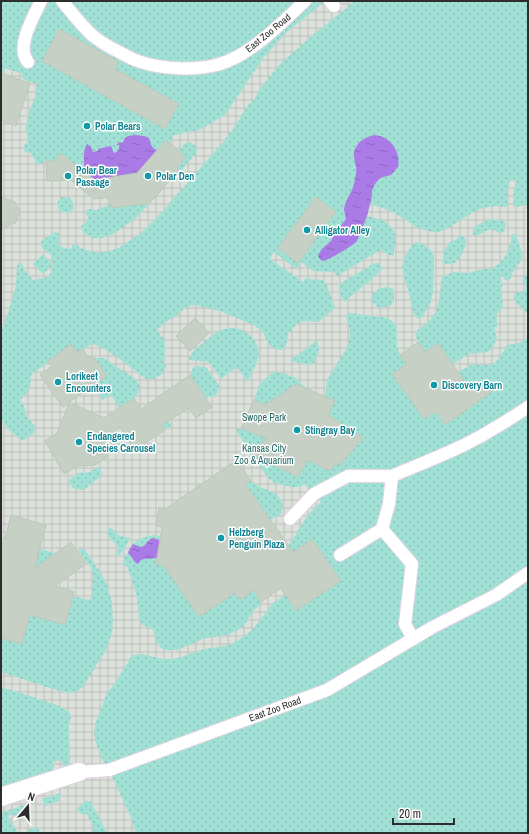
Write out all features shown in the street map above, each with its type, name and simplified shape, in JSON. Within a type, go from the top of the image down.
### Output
[{"type":"street","name":"East Zoo Road","points":[[1,797],[79,772]]},
{"type":"lane","points":[[28,62],[25,56],[24,43],[26,34],[41,1]]},
{"type":"lane","name":"East Zoo Road","points":[[62,1],[94,37],[134,60],[159,66],[203,68],[237,57],[259,42],[305,1]]},
{"type":"lane","points":[[290,519],[314,494],[348,476],[392,476],[462,446],[496,428],[528,407]]},
{"type":"lane","points":[[340,555],[382,529],[389,504],[392,476]]},
{"type":"lane","points":[[382,529],[412,564],[405,624],[413,639]]},
{"type":"lane","name":"East Zoo Road","points":[[79,772],[109,770],[327,690],[434,627],[496,595],[528,573]]},
{"type":"green space","name":"Swope Park","points":[[1,1],[528,1],[528,833],[1,833]]},
{"type":"shaded area","points":[[325,1],[355,1],[280,64],[262,86],[253,101],[248,105],[223,142],[161,213],[140,234],[118,248],[97,253],[83,249],[75,244],[72,245],[71,249],[62,247],[58,244],[60,235],[57,232],[42,240],[42,248],[51,255],[53,262],[53,265],[52,271],[48,277],[33,280],[24,270],[22,263],[18,264],[14,293],[1,331],[1,225],[7,227],[16,222],[20,211],[15,202],[3,198],[1,199],[1,120],[16,125],[30,84],[2,74],[4,68],[23,74],[23,79],[37,84],[35,97],[29,112],[26,127],[28,142],[24,145],[24,148],[25,152],[31,153],[37,165],[46,161],[47,181],[71,180],[94,199],[109,198],[110,204],[98,210],[88,209],[85,212],[88,217],[86,223],[81,226],[83,232],[91,238],[102,238],[111,235],[136,218],[197,152],[196,147],[189,142],[184,144],[179,151],[170,143],[174,135],[199,130],[225,115],[264,57],[286,33]],"holes":[[[60,198],[70,198],[73,202],[74,208],[69,213],[62,212],[58,208]],[[43,254],[53,265],[43,274],[33,264]]]},
{"type":"shaded area","points":[[510,180],[516,180],[513,196],[514,207],[528,205],[528,273],[522,280],[526,284],[526,287],[525,291],[515,293],[514,298],[515,302],[528,314],[527,338],[519,343],[507,345],[495,363],[488,365],[473,364],[458,372],[453,364],[470,354],[488,352],[493,347],[497,337],[494,327],[497,327],[497,317],[495,317],[503,306],[501,288],[503,284],[500,278],[503,276],[505,280],[508,281],[510,279],[523,255],[516,235],[513,234],[507,254],[501,262],[493,268],[468,273],[453,272],[442,277],[436,312],[415,334],[418,342],[400,355],[397,347],[397,329],[396,325],[392,321],[388,318],[349,313],[346,316],[350,332],[349,341],[345,351],[327,380],[325,397],[305,387],[296,378],[283,373],[273,372],[260,384],[241,428],[236,430],[269,479],[275,483],[291,487],[299,487],[305,484],[321,502],[306,518],[288,545],[270,520],[281,514],[283,503],[277,494],[260,487],[251,481],[236,460],[165,509],[159,508],[156,526],[162,527],[161,536],[153,535],[142,538],[133,544],[128,553],[125,555],[124,566],[127,566],[136,593],[139,621],[143,625],[152,629],[156,642],[165,650],[177,650],[205,638],[230,634],[245,624],[261,601],[280,588],[285,595],[272,604],[253,629],[232,644],[204,649],[171,659],[163,659],[141,654],[134,655],[131,657],[106,695],[96,722],[94,733],[95,739],[104,764],[109,770],[118,789],[132,820],[136,833],[107,833],[90,801],[88,802],[87,800],[76,809],[81,814],[87,814],[94,829],[92,833],[43,833],[35,827],[24,833],[18,833],[8,816],[13,814],[14,816],[27,811],[24,805],[1,813],[1,787],[53,770],[53,762],[61,760],[63,765],[67,767],[70,762],[69,725],[71,717],[69,712],[54,704],[1,687],[1,672],[64,692],[76,692],[83,687],[107,648],[112,632],[113,622],[112,603],[107,585],[84,548],[78,550],[92,569],[93,576],[92,597],[89,600],[73,596],[74,591],[57,587],[60,573],[50,570],[55,553],[40,549],[46,525],[11,515],[5,539],[1,538],[1,420],[9,430],[21,440],[24,440],[34,433],[34,425],[27,417],[24,406],[20,400],[28,392],[32,374],[49,362],[52,366],[40,375],[63,407],[93,385],[103,400],[111,395],[127,419],[118,425],[135,450],[172,425],[166,417],[141,409],[134,398],[139,389],[139,384],[135,379],[104,358],[94,358],[92,356],[89,358],[83,349],[92,344],[99,346],[117,357],[146,379],[154,379],[162,374],[166,366],[163,360],[165,358],[165,341],[157,330],[186,307],[195,305],[220,311],[254,325],[263,332],[269,345],[275,349],[281,350],[286,345],[288,334],[300,322],[319,322],[335,308],[324,280],[310,279],[307,277],[303,282],[270,259],[274,252],[296,269],[301,262],[313,271],[334,272],[337,276],[380,250],[393,256],[396,240],[394,231],[385,221],[367,216],[370,204],[393,212],[418,228],[432,232],[439,232],[483,208],[495,206],[507,207],[507,194]],"holes":[[[491,219],[500,220],[506,223],[504,232],[501,233],[494,230],[488,230],[474,236],[473,228]],[[463,235],[466,241],[465,247],[459,259],[455,263],[442,263],[445,249],[449,243]],[[416,242],[423,244],[430,249],[434,256],[433,292],[430,304],[422,317],[419,319],[414,315],[402,267],[405,256]],[[375,263],[378,263],[383,268],[344,302],[339,292],[341,283]],[[387,287],[393,289],[394,299],[392,304],[381,308],[376,306],[371,299],[373,294],[381,288]],[[195,318],[209,333],[190,351],[176,336]],[[229,328],[235,328],[240,329],[252,337],[258,347],[259,357],[247,382],[237,367],[221,379],[209,362],[188,360],[194,350],[217,332]],[[317,340],[319,348],[314,363],[311,365],[290,361]],[[194,366],[206,367],[220,387],[215,397],[208,397],[206,399],[211,407],[196,418],[189,408],[175,417],[160,395],[190,375]],[[57,433],[112,444],[107,457],[95,465],[78,466],[65,474],[45,441]],[[98,467],[102,474],[85,489],[81,490],[73,488],[68,481],[78,473],[90,472]],[[110,527],[118,535],[130,538],[119,556],[116,553],[118,547],[108,536],[108,529]],[[71,543],[86,564],[76,571],[61,550]],[[61,793],[59,801],[45,806],[42,799]]]},
{"type":"water","points":[[135,135],[149,138],[153,147],[158,150],[137,173],[107,178],[99,184],[83,171],[84,151],[87,144],[91,147],[93,152],[98,151],[98,149],[111,146],[114,153],[119,148],[119,145],[116,145],[120,142],[122,143],[128,136]]},
{"type":"water","points":[[375,135],[381,136],[394,146],[399,161],[398,167],[391,175],[380,178],[375,184],[372,190],[367,216],[357,241],[335,256],[322,261],[318,256],[319,254],[331,241],[346,219],[344,207],[353,188],[356,173],[354,155],[355,149],[363,139]]},
{"type":"water","points":[[152,538],[160,540],[157,558],[144,559],[138,564],[136,563],[128,553],[129,550],[133,544],[140,547],[144,546]]},
{"type":"building","points":[[59,29],[119,62],[115,69],[179,104],[165,129],[42,61]]},
{"type":"building","points":[[1,73],[30,83],[16,126],[1,120]]},
{"type":"building","name":"Polar Den","points":[[166,140],[186,157],[177,168],[179,170],[150,203],[111,208],[109,197],[94,199],[71,180],[47,181],[46,161],[54,161],[60,153],[95,180],[137,173]]},
{"type":"building","points":[[1,197],[15,202],[20,211],[16,222],[1,230]]},
{"type":"building","name":"Alligator Alley","points":[[316,197],[336,212],[298,263],[278,248]]},
{"type":"building","points":[[195,318],[209,333],[190,351],[176,336]]},
{"type":"building","name":"Discovery Barn","points":[[418,342],[425,352],[438,343],[468,386],[494,390],[445,425],[436,412],[424,419],[392,374],[407,364],[400,355]]},
{"type":"building","points":[[71,344],[77,352],[82,349],[89,358],[93,356],[107,376],[69,402],[104,418],[134,398],[141,409],[190,375],[212,407],[196,418],[189,408],[162,425],[165,430],[135,450],[119,426],[107,457],[95,465],[78,466],[64,474],[45,441],[57,433],[69,403],[63,407],[40,375],[52,366],[48,361]]},
{"type":"building","name":"Stingray Bay","points":[[296,384],[335,401],[328,415],[363,438],[340,465],[336,464],[330,471],[307,460],[298,477],[248,452],[267,439],[241,428],[254,400],[265,405]]},
{"type":"building","name":"Helzberg Penguin Plaza","points":[[237,460],[251,481],[245,484],[293,552],[312,539],[341,581],[296,611],[281,588],[261,602],[254,590],[240,600],[235,593],[199,617],[163,565],[156,564],[162,527],[156,526],[159,508],[165,509]]},
{"type":"building","points":[[11,515],[46,525],[35,568],[71,542],[86,564],[55,586],[74,592],[65,625],[30,615],[22,644],[1,638],[1,538],[5,539]]},
{"type":"place","name":"Polar Bears","points":[[87,126]]},
{"type":"place","name":"Polar Bear Passage","points":[[68,176]]},
{"type":"place","name":"Polar Den","points":[[148,176]]},
{"type":"place","name":"Alligator Alley","points":[[307,230]]},
{"type":"place","name":"Lorikeet Encounters","points":[[58,382]]},
{"type":"place","name":"Discovery Barn","points":[[434,385]]},
{"type":"place","name":"Stingray Bay","points":[[297,430]]},
{"type":"place","name":"Endangered Species Carousel","points":[[79,442]]},
{"type":"place","name":"Helzberg Penguin Plaza","points":[[221,538]]},
{"type":"park label","name":"Kansas City Zoo & Aquarium","points":[[264,454]]}]
